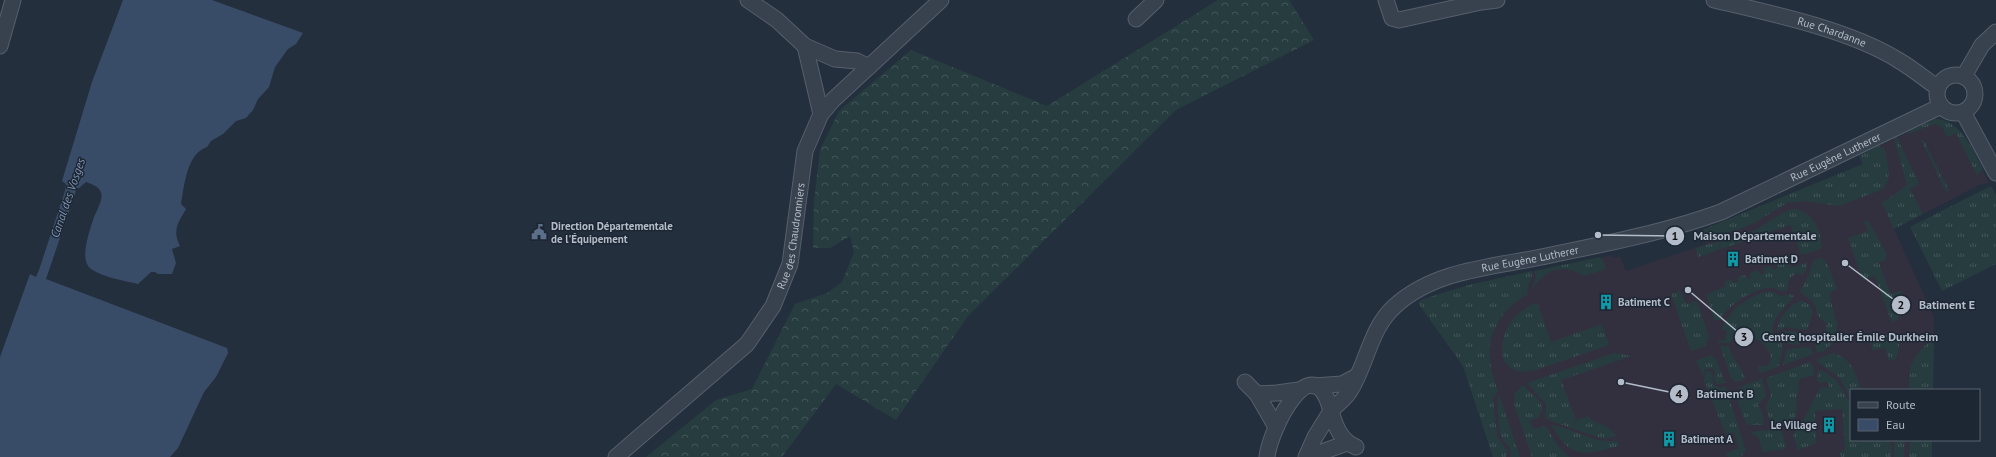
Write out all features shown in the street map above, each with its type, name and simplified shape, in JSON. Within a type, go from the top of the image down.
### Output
[{"type":"street","points":[[748,0],[776,20],[805,46],[834,59],[857,61],[869,67]]},
{"type":"street","name":"Rue des Chaudronniers","points":[[616,457],[747,344],[773,306],[790,264],[805,151],[821,114],[941,0]]},
{"type":"street","points":[[1136,19],[1156,0]]},
{"type":"street","points":[[1386,0],[1392,18],[1399,20],[1481,2],[1497,0]]},
{"type":"street","name":"Rue Chardanne","points":[[1714,0],[1805,24],[1857,40],[1897,59],[1938,88]]},
{"type":"street","points":[[0,46],[8,4]]},
{"type":"street","points":[[1964,76],[1982,45],[1996,32]]},
{"type":"street","points":[[805,46],[821,114]]},
{"type":"street","points":[[1958,75],[1964,76],[1973,85],[1975,98],[1973,104],[1963,112],[1951,112],[1941,106],[1937,97],[1938,88],[1945,78],[1958,75]]},
{"type":"street","name":"Rue Eugène Lutherer","points":[[1307,457],[1315,438],[1331,410],[1350,392],[1380,324],[1393,307],[1408,295],[1430,282],[1457,274],[1558,254],[1685,225],[1721,212],[1941,106]]},
{"type":"street","points":[[1963,112],[1996,174]]},
{"type":"street","points":[[1257,394],[1299,390],[1309,386],[1342,384],[1357,376]]},
{"type":"street","points":[[1246,382],[1257,394],[1276,427]]},
{"type":"street","points":[[1307,457],[1352,445],[1336,426],[1328,396],[1324,391],[1314,386]]},
{"type":"street","points":[[1267,457],[1276,427],[1299,390]]},
{"type":"shaded area","points":[[1935,119],[1945,121],[1957,128],[1978,160],[1989,183],[1981,184],[1894,229],[1934,317],[1933,389],[1850,389],[1850,441],[1932,441],[1932,457],[1493,457],[1463,366],[1418,303],[1423,299],[1469,285],[1612,255],[1613,258],[1620,256],[1626,271],[1706,244],[1702,230],[1863,164],[1859,156]]},
{"type":"green space","points":[[1218,0],[1289,0],[1314,40],[1176,110],[968,316],[896,420],[836,384],[782,457],[646,457],[716,400],[752,389],[795,304],[827,293],[842,282],[854,252],[850,236],[830,248],[813,248],[814,201],[820,150],[839,111],[911,50],[1047,106]]},
{"type":"green space","points":[[1935,119],[1944,120],[1952,124],[1965,137],[1983,169],[1977,176],[1956,133],[1947,137],[1943,128],[1935,124],[1908,134],[1909,131]]},
{"type":"green space","points":[[1897,137],[1919,184],[1910,189],[1923,214],[1894,229],[1882,203],[1907,185],[1894,138]]},
{"type":"green space","points":[[1923,139],[1949,190],[1946,192],[1921,140]]},
{"type":"green space","points":[[1878,146],[1884,148],[1888,165],[1887,181],[1881,190],[1839,206],[1805,201],[1787,203],[1754,223],[1735,231],[1704,237],[1702,230],[1863,164],[1859,156]]},
{"type":"green space","points":[[1991,186],[1996,195],[1996,264],[1942,291],[1910,227]]},
{"type":"green space","points":[[1793,209],[1800,210],[1811,217],[1820,235],[1821,249],[1801,255],[1791,225],[1698,257],[1696,248],[1743,236],[1781,214]]},
{"type":"green space","points":[[1864,221],[1868,221],[1886,253],[1886,260],[1879,262],[1890,294],[1901,291],[1903,304],[1901,313],[1892,323],[1875,276],[1863,280],[1848,238],[1868,231]]},
{"type":"green space","points":[[1600,257],[1603,260],[1606,269],[1584,276],[1568,269],[1554,270],[1542,278],[1531,291],[1536,277],[1534,271]]},
{"type":"green space","points":[[1821,258],[1827,263],[1837,289],[1829,293],[1837,325],[1836,340],[1824,351],[1817,353],[1815,344],[1823,338],[1827,324],[1818,316],[1814,303],[1800,292],[1809,274],[1813,261]]},
{"type":"green space","points":[[1784,261],[1785,265],[1788,264],[1790,268],[1807,263],[1806,270],[1802,275],[1797,273],[1789,279],[1787,291],[1771,288],[1755,291],[1741,299],[1724,314],[1721,319],[1715,321],[1706,295],[1726,286],[1724,282],[1732,279],[1733,283],[1738,282],[1737,277],[1745,275],[1747,279],[1751,277],[1750,273],[1758,270],[1760,275],[1765,273],[1763,268],[1771,266],[1773,270],[1778,268],[1777,263]]},
{"type":"green space","points":[[1532,271],[1528,293],[1513,304],[1502,316],[1492,336],[1490,346],[1491,368],[1498,391],[1493,398],[1497,436],[1507,450],[1506,457],[1493,457],[1463,366],[1418,303],[1423,299],[1469,285]]},
{"type":"green space","points":[[1680,291],[1686,304],[1697,301],[1709,337],[1705,346],[1691,351],[1671,294]]},
{"type":"green space","points":[[1770,291],[1781,296],[1789,294],[1794,296],[1779,313],[1774,322],[1773,333],[1780,338],[1783,349],[1778,367],[1760,373],[1758,367],[1769,365],[1771,358],[1765,345],[1759,340],[1733,339],[1729,343],[1719,343],[1718,341],[1725,340],[1727,333],[1725,330],[1722,330],[1729,316],[1740,304],[1754,296]]},
{"type":"green space","points":[[1802,301],[1809,304],[1813,312],[1808,328],[1805,330],[1787,327],[1777,331],[1779,322],[1785,312],[1793,305]]},
{"type":"green space","points":[[1535,303],[1538,305],[1551,342],[1602,324],[1609,345],[1536,370],[1523,372],[1515,370],[1508,366],[1504,361],[1502,354],[1503,339],[1513,319],[1523,310]]},
{"type":"green space","points":[[1785,331],[1796,332],[1801,345],[1789,344],[1782,336]]},
{"type":"green space","points":[[1887,335],[1896,337],[1899,343],[1899,351],[1896,359],[1889,361],[1885,347],[1873,351],[1870,342]]},
{"type":"green space","points":[[1934,337],[1933,389],[1909,389],[1911,366],[1922,349]]},
{"type":"green space","points":[[1720,346],[1729,346],[1730,351],[1745,379],[1736,382],[1731,378]]},
{"type":"green space","points":[[1810,347],[1813,354],[1783,365],[1787,349]]},
{"type":"green space","points":[[1614,353],[1632,356],[1561,380],[1576,421],[1588,416],[1594,421],[1609,428],[1616,436],[1603,439],[1545,418],[1546,404],[1527,383]]},
{"type":"green space","points":[[1834,353],[1840,356],[1849,363],[1861,389],[1850,389],[1850,397],[1839,377],[1817,362],[1818,359]]},
{"type":"green space","points":[[1711,355],[1716,359],[1725,383],[1717,384],[1714,379],[1715,371],[1711,368],[1705,369],[1703,376],[1696,361]]},
{"type":"green space","points":[[1810,362],[1814,368],[1813,376],[1801,378],[1798,382],[1799,388],[1796,414],[1793,423],[1789,425],[1771,425],[1766,407],[1771,395],[1766,378]]},
{"type":"green space","points":[[1818,370],[1824,371],[1836,380],[1850,402],[1850,441],[1889,441],[1892,447],[1891,457],[1841,457],[1840,453],[1845,449],[1842,409],[1815,411],[1816,443],[1798,450],[1793,435],[1803,421],[1820,388],[1829,387],[1828,382],[1821,383],[1817,381]]},
{"type":"green space","points":[[1711,371],[1714,385],[1720,388],[1725,386],[1746,451],[1741,457],[1728,457],[1726,453],[1739,448],[1734,432],[1726,435],[1704,380],[1706,372]]},
{"type":"green space","points":[[1762,379],[1766,396],[1758,405],[1762,411],[1764,425],[1747,425],[1738,400],[1738,391],[1745,385]]},
{"type":"green space","points":[[1523,385],[1539,400],[1543,409],[1539,417],[1530,421],[1533,429],[1546,426],[1558,446],[1569,457],[1532,457],[1514,404],[1515,393]]},
{"type":"green space","points":[[1499,395],[1520,457],[1510,457],[1509,446],[1502,438],[1498,408]]},
{"type":"green space","points":[[1551,425],[1568,429],[1599,440],[1617,441],[1619,446],[1594,452],[1578,452],[1571,449],[1564,443]]},
{"type":"green space","points":[[1778,429],[1782,432],[1786,449],[1763,452],[1758,437],[1750,432]]},
{"type":"green space","points":[[1894,441],[1905,441],[1904,457],[1894,457]]},
{"type":"green space","points":[[1910,441],[1932,441],[1932,457],[1909,457]]},
{"type":"water","name":"Canal des Vosges","points":[[123,0],[212,0],[303,33],[296,44],[288,49],[275,67],[269,87],[258,99],[253,110],[246,118],[236,121],[223,134],[211,141],[207,147],[200,150],[191,163],[185,180],[181,204],[186,209],[178,223],[176,231],[180,246],[172,249],[176,263],[172,274],[158,274],[151,272],[138,284],[96,272],[87,265],[85,253],[89,232],[102,198],[99,189],[86,182],[77,188],[46,279],[227,348],[228,353],[216,377],[204,392],[178,448],[170,457],[0,457],[0,357],[30,274],[36,277],[39,270],[65,191],[66,184],[62,181],[92,82]]},
{"type":"place","name":"Direction Départementale de l'Équipement","points":[[539,232]]},
{"type":"place","name":"Maison Départementale","points":[[1598,235]]},
{"type":"place","name":"Batiment D","points":[[1733,259]]},
{"type":"place","name":"Batiment E","points":[[1845,263]]},
{"type":"place","name":"Centre hospitalier Émile Durkheim","points":[[1688,290]]},
{"type":"place","name":"Batiment C","points":[[1606,302]]},
{"type":"place","name":"Batiment B","points":[[1621,382]]},
{"type":"place","name":"Le Village","points":[[1829,425]]},
{"type":"place","name":"Batiment A","points":[[1669,439]]}]
